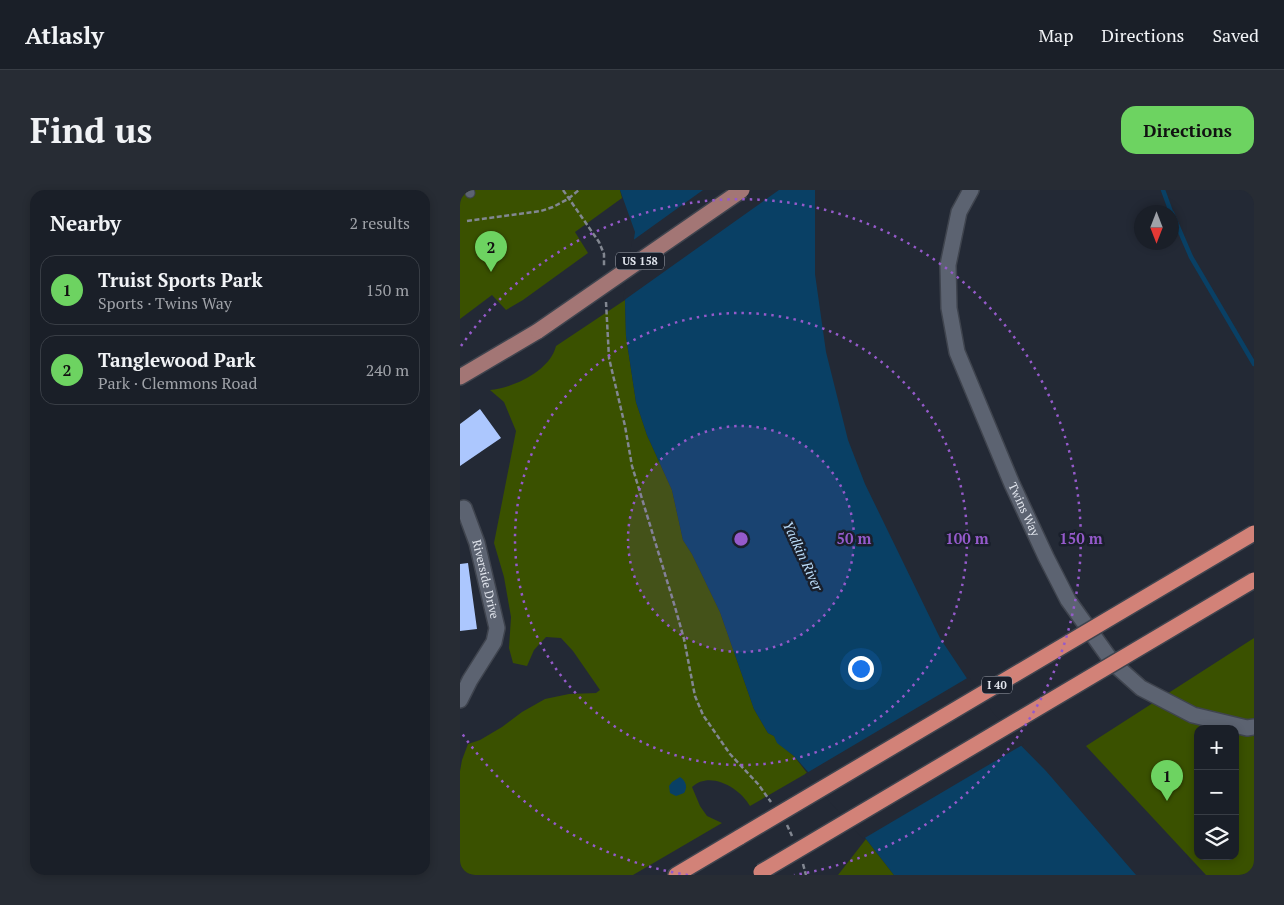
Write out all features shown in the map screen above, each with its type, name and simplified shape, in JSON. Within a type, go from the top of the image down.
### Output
[{"type":"highway","name":"I 40","points":[[676,875],[1254,533]]},
{"type":"highway","points":[[758,874],[1254,580]]},
{"type":"main road","name":"US 158","points":[[460,376],[538,331],[742,190]]},
{"type":"street","name":"Twins Way","points":[[971,190],[959,212],[948,265],[949,308],[957,352],[1012,484],[1046,558],[1068,600],[1113,662],[1141,688],[1193,714],[1254,728]]},
{"type":"street","name":"Riverside Drive","points":[[460,700],[494,642],[497,628],[476,543],[462,509]]},
{"type":"path","points":[[563,190],[599,242],[604,254],[604,273]]},
{"type":"path","points":[[466,222],[541,211],[568,199],[579,190]]},
{"type":"path","points":[[606,301],[609,358],[632,466],[684,639],[695,696],[703,715],[730,754],[758,784],[772,803]]},
{"type":"path","points":[[786,824],[795,840]]},
{"type":"path","points":[[803,862],[806,875]]},
{"type":"green space","points":[[460,190],[620,190],[622,198],[575,232],[588,253],[506,310],[492,295],[460,319]]},
{"type":"green space","points":[[625,300],[626,336],[636,402],[647,435],[672,490],[683,540],[692,554],[720,612],[754,709],[768,733],[774,736],[778,743],[794,756],[807,773],[750,806],[739,793],[724,783],[707,780],[699,782],[692,787],[700,806],[707,816],[722,823],[633,875],[460,875],[460,771],[468,744],[480,740],[545,699],[569,694],[596,693],[600,690],[573,651],[561,638],[546,637],[534,650],[527,666],[513,663],[509,648],[511,617],[504,577],[494,543],[516,431],[504,402],[490,390],[509,386],[529,377],[546,363],[556,346]]},
{"type":"green space","points":[[1254,638],[1254,875],[1206,875],[1086,746]]},
{"type":"green space","points":[[866,839],[894,875],[838,875]]},
{"type":"water","name":"Yadkin River","points":[[620,190],[815,190],[815,274],[826,352],[848,440],[865,484],[940,638],[992,716],[1046,771],[1136,875],[894,875],[856,826],[794,756],[777,743],[774,736],[768,733],[754,709],[720,612],[692,554],[683,540],[672,490],[647,435],[636,402],[626,336],[625,301],[635,232]]},
{"type":"water","points":[[680,777],[685,782],[686,789],[684,793],[676,796],[670,793],[669,786]]},
{"type":"pier","points":[[703,190],[779,190],[623,301],[632,241]]},
{"type":"pier","points":[[969,677],[994,714],[1024,744],[863,839],[805,774]]},
{"type":"building","points":[[480,409],[501,438],[460,466],[460,424]]},
{"type":"building","points":[[468,563],[477,629],[460,631],[460,564]]},
{"type":"waterway","points":[[1163,190],[1168,205]]},
{"type":"waterway","points":[[1179,229],[1191,257],[1254,364]]},
{"type":"place","name":"Tanglewood Park","points":[[491,272]]},
{"type":"place","name":"Truist Sports Park","points":[[1167,801]]}]
